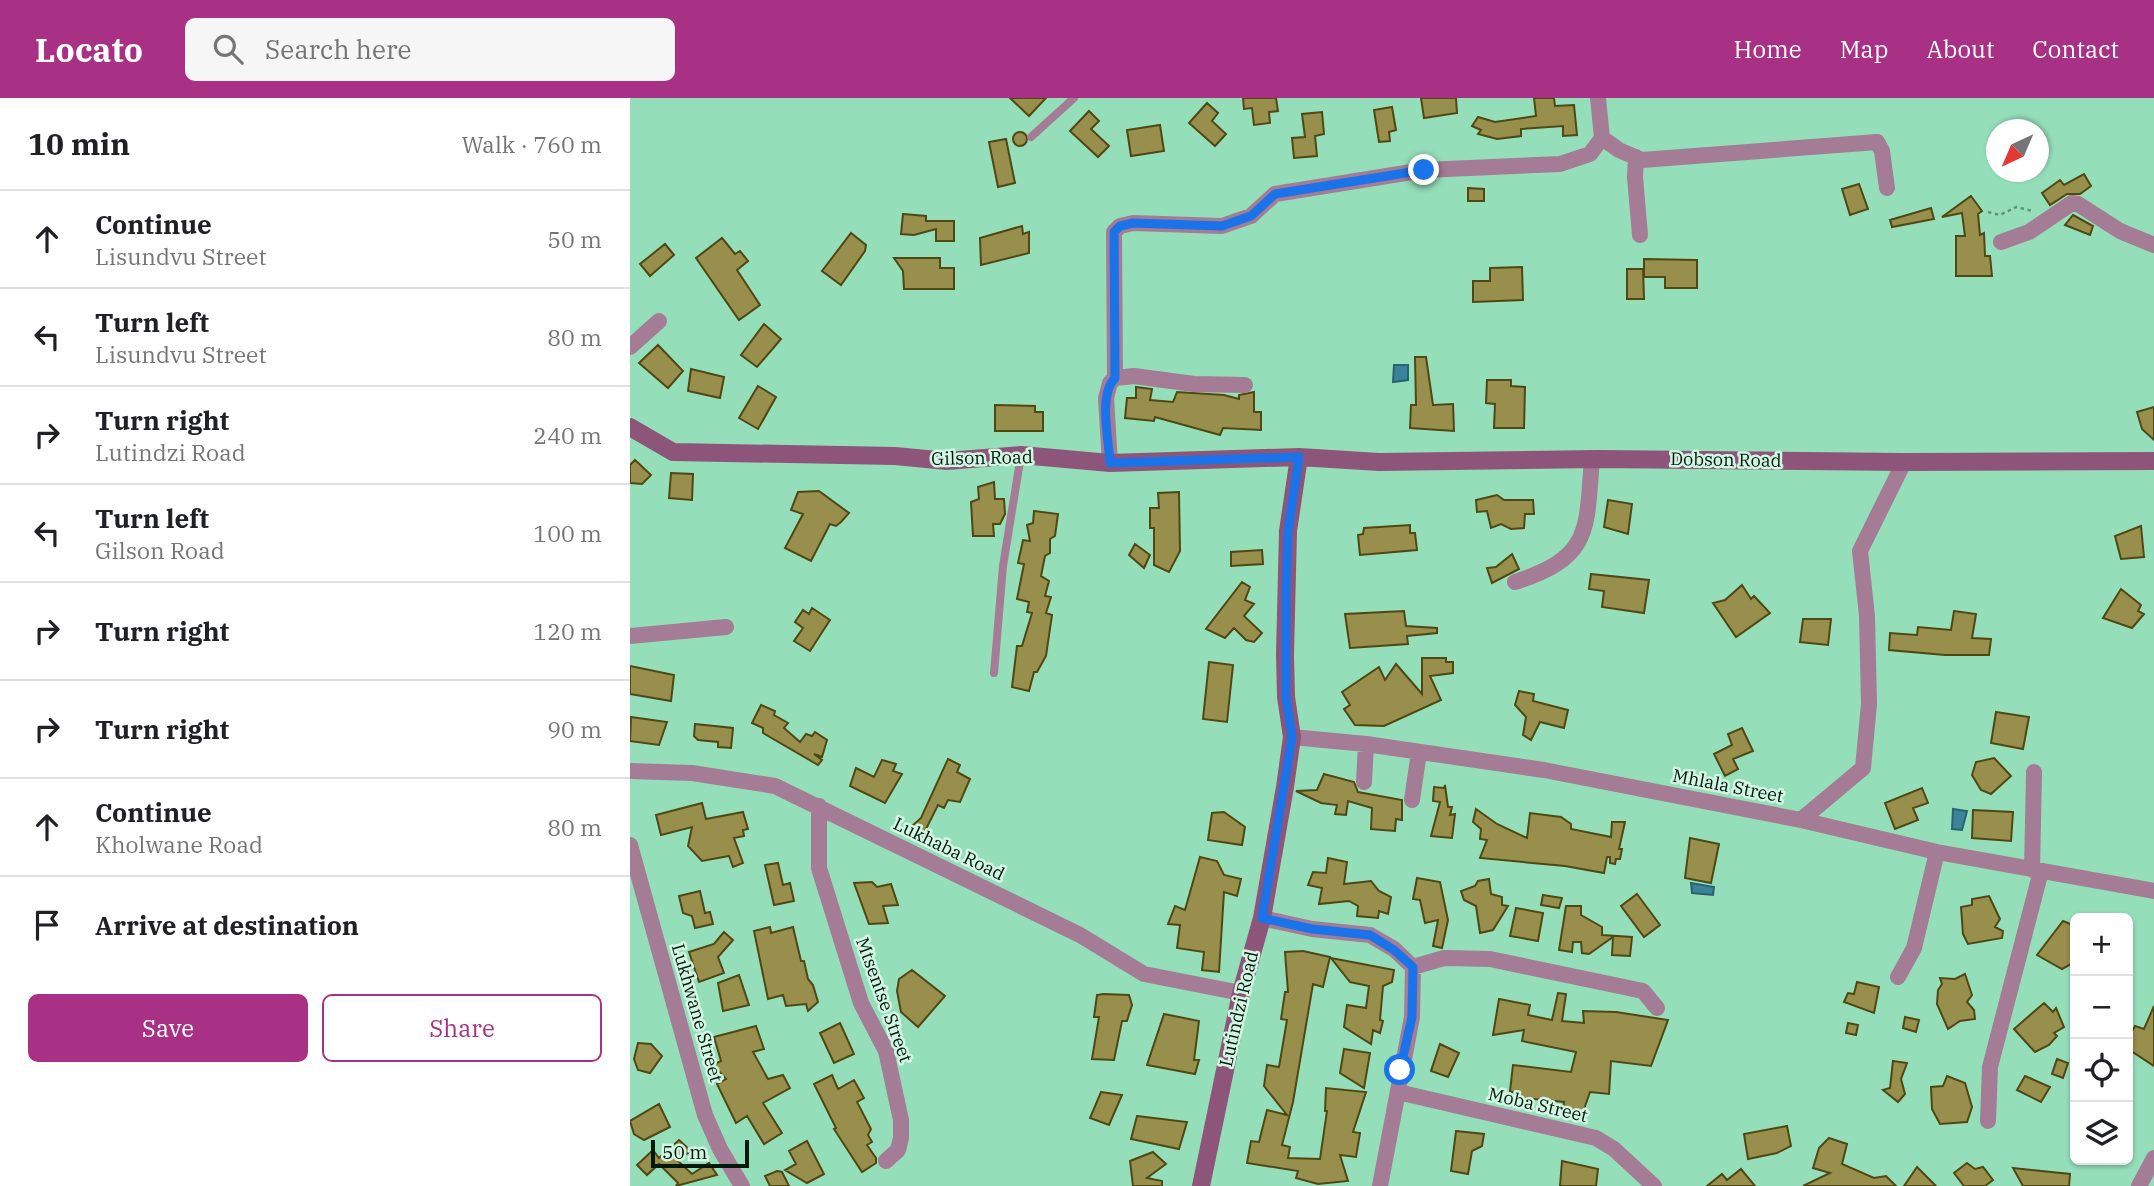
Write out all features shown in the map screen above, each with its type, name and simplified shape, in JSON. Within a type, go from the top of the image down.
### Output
[{"type":"street","points":[[1115,378],[1114,232],[1120,226],[1133,223],[1222,226],[1251,216],[1275,194],[1424,170],[1560,164],[1590,154],[1602,138],[1598,98]]},
{"type":"street","points":[[1602,138],[1642,160],[1872,142],[1882,151],[1887,188]]},
{"type":"street","points":[[1636,157],[1640,235]]},
{"type":"street","points":[[2001,242],[2029,232],[2072,203],[2078,204],[2120,231],[2154,245]]},
{"type":"street","points":[[630,346],[659,321]]},
{"type":"street","points":[[1110,463],[1107,398],[1110,383],[1115,378],[1134,376],[1194,384],[1245,385]]},
{"type":"street","name":"Gilson Road","points":[[630,427],[673,452],[698,455],[895,456],[947,461],[1021,455],[1110,463],[1299,457]]},
{"type":"street","name":"Dobson Road","points":[[1299,457],[1379,461],[2154,461]]},
{"type":"street","name":"Lutindzi Road","points":[[1201,1186],[1241,993],[1262,918],[1292,737],[1286,697],[1286,592],[1288,531],[1299,457]]},
{"type":"street","points":[[1515,582],[1545,572],[1573,551],[1582,539],[1592,459]]},
{"type":"street","points":[[1801,820],[1863,768],[1869,704],[1867,616],[1860,551],[1904,462]]},
{"type":"street","points":[[630,636],[726,627]]},
{"type":"street","name":"Mhlala Street","points":[[1292,737],[1366,744],[1544,771],[1801,820],[1937,852],[2154,891]]},
{"type":"street","points":[[1364,782],[1366,744]]},
{"type":"street","points":[[1412,800],[1419,752]]},
{"type":"street","name":"Lukhaba Road","points":[[630,771],[692,773],[775,786],[1080,935],[1144,974],[1241,993]]},
{"type":"street","points":[[1988,1121],[1990,1067],[2037,870],[2034,772]]},
{"type":"street","name":"Mtsentse Street","points":[[819,806],[819,868],[861,1003],[886,1051],[901,1120],[898,1150],[886,1161]]},
{"type":"street","name":"Lukhwane Street","points":[[630,845],[705,1115],[720,1149],[742,1186]]},
{"type":"street","points":[[1898,976],[1914,948],[1937,852]]},
{"type":"street","points":[[1262,918],[1312,929],[1370,935],[1394,950],[1413,967],[1412,1017],[1380,1186]]},
{"type":"street","points":[[1413,967],[1444,958],[1489,959],[1643,991],[1657,1008]]},
{"type":"street","name":"Moba Street","points":[[1398,1092],[1596,1138],[1654,1186]]},
{"type":"street","points":[[2139,1186],[2154,1158]]},
{"type":"lane","points":[[1031,137],[1074,98]]},
{"type":"lane","points":[[994,673],[1003,566],[1021,455]]},
{"type":"path","points":[[1988,212],[2000,215],[2016,207],[2057,214]]},
{"type":"water","points":[[1394,365],[1408,365],[1408,380],[1393,382]]},
{"type":"water","points":[[1953,809],[1967,811],[1962,830],[1952,829]]},
{"type":"water","points":[[1691,883],[1714,887],[1713,895],[1692,893]]},
{"type":"building","points":[[1010,98],[1046,98],[1029,116]]},
{"type":"building","points":[[1243,98],[1276,98],[1278,111],[1269,112],[1270,123],[1254,125],[1252,108],[1244,109]]},
{"type":"building","points":[[1421,98],[1456,98],[1457,113],[1424,118]]},
{"type":"building","points":[[1534,98],[1554,98],[1555,106],[1574,105],[1577,135],[1563,136],[1563,126],[1521,129],[1521,136],[1497,139],[1478,134],[1481,130],[1472,126],[1478,117],[1495,122],[1536,116]]},
{"type":"building","points":[[1207,103],[1218,113],[1212,121],[1226,134],[1215,146],[1189,123]]},
{"type":"building","points":[[1392,107],[1396,130],[1389,132],[1390,141],[1379,142],[1374,110]]},
{"type":"building","points":[[1089,111],[1099,121],[1091,129],[1109,146],[1098,157],[1070,131]]},
{"type":"building","points":[[1322,112],[1324,134],[1315,136],[1317,156],[1294,158],[1292,138],[1305,137],[1302,114]]},
{"type":"building","points":[[1160,125],[1164,151],[1131,156],[1127,130]]},
{"type":"building","points":[[1020,132],[1025,134],[1025,144],[1020,146],[1015,144],[1013,139],[1015,134]]},
{"type":"building","points":[[1006,139],[1015,183],[998,187],[989,142]]},
{"type":"building","points":[[2084,174],[2091,186],[2080,194],[2067,194],[2050,205],[2042,193],[2060,180],[2064,185]]},
{"type":"building","points":[[1859,184],[1868,209],[1850,215],[1842,189]]},
{"type":"building","points":[[1468,188],[1484,189],[1484,201],[1468,201]]},
{"type":"building","points":[[1971,196],[1982,211],[1978,214],[1980,235],[1984,233],[1985,256],[1990,256],[1992,276],[1956,276],[1956,236],[1965,236],[1962,213],[1942,217]]},
{"type":"building","points":[[1931,208],[1934,219],[1892,227],[1890,220]]},
{"type":"building","points":[[903,214],[926,216],[926,221],[954,221],[954,241],[936,241],[936,229],[914,235],[901,234]]},
{"type":"building","points":[[2073,215],[2093,226],[2090,235],[2065,225]]},
{"type":"building","points":[[1022,226],[1023,234],[1029,232],[1029,253],[981,265],[980,238]]},
{"type":"building","points":[[851,233],[866,245],[865,251],[841,285],[822,271]]},
{"type":"building","points":[[722,238],[735,254],[740,251],[748,261],[737,270],[760,305],[739,320],[696,258]]},
{"type":"building","points":[[665,244],[674,255],[650,276],[640,264]]},
{"type":"building","points":[[894,258],[940,258],[940,268],[954,268],[954,289],[904,289],[903,271]]},
{"type":"building","points":[[1644,259],[1697,260],[1697,288],[1665,288],[1665,277],[1644,277]]},
{"type":"building","points":[[1522,267],[1523,300],[1473,302],[1473,281],[1490,281],[1490,268]]},
{"type":"building","points":[[1627,269],[1643,269],[1644,299],[1627,299]]},
{"type":"building","points":[[764,324],[781,339],[757,367],[741,355]]},
{"type":"building","points":[[658,345],[683,371],[668,388],[639,363]]},
{"type":"building","points":[[1415,357],[1426,357],[1433,405],[1453,404],[1454,431],[1410,428],[1411,405],[1416,405]]},
{"type":"building","points":[[691,369],[724,377],[720,398],[688,391]]},
{"type":"building","points":[[1487,380],[1511,380],[1511,386],[1525,387],[1524,428],[1494,428],[1495,404],[1486,403]]},
{"type":"building","points":[[758,386],[776,397],[758,429],[739,418]]},
{"type":"building","points":[[1136,387],[1152,389],[1150,400],[1173,402],[1177,392],[1224,395],[1239,399],[1239,395],[1254,392],[1254,412],[1261,412],[1261,430],[1223,428],[1220,435],[1155,417],[1154,421],[1125,418],[1127,398],[1136,398]]},
{"type":"building","points":[[995,405],[1035,406],[1035,412],[1043,412],[1043,431],[995,431]]},
{"type":"building","points":[[2154,407],[2154,440],[2142,429],[2137,412]]},
{"type":"building","points":[[635,460],[651,475],[642,484],[630,483],[630,465]]},
{"type":"building","points":[[671,473],[693,474],[692,500],[669,498]]},
{"type":"building","points":[[994,482],[995,499],[1004,499],[1005,514],[1000,524],[993,524],[994,536],[973,536],[971,502],[979,499],[978,487]]},
{"type":"building","points":[[819,491],[849,513],[836,526],[830,524],[811,561],[785,548],[803,514],[791,510],[798,492]]},
{"type":"building","points":[[1179,492],[1180,551],[1169,572],[1154,565],[1154,528],[1150,528],[1150,508],[1159,508],[1158,493]]},
{"type":"building","points":[[1497,495],[1504,500],[1533,500],[1534,514],[1525,514],[1524,528],[1511,529],[1501,524],[1491,528],[1487,511],[1477,512],[1476,500]]},
{"type":"building","points":[[1608,500],[1632,504],[1628,534],[1604,527]]},
{"type":"building","points":[[1034,511],[1058,514],[1055,536],[1050,539],[1050,553],[1045,556],[1041,576],[1049,581],[1045,596],[1051,597],[1046,613],[1052,615],[1046,656],[1037,672],[1034,672],[1029,691],[1012,687],[1017,646],[1022,646],[1032,613],[1027,612],[1029,602],[1017,599],[1024,564],[1018,563],[1023,540],[1030,541],[1027,525],[1033,523]]},
{"type":"building","points":[[1410,525],[1410,533],[1415,533],[1417,550],[1360,555],[1358,535],[1363,534],[1364,528]]},
{"type":"building","points":[[2141,526],[2144,557],[2121,559],[2115,536]]},
{"type":"building","points":[[1135,544],[1150,555],[1144,568],[1129,555]]},
{"type":"building","points":[[1262,550],[1263,564],[1231,566],[1231,552]]},
{"type":"building","points":[[1512,554],[1519,569],[1492,583],[1487,568],[1496,567]]},
{"type":"building","points":[[1591,574],[1649,580],[1644,613],[1602,607],[1604,591],[1589,589]]},
{"type":"building","points":[[1242,582],[1250,587],[1245,600],[1254,604],[1244,616],[1262,633],[1254,642],[1246,640],[1234,628],[1225,638],[1206,629]]},
{"type":"building","points":[[1742,585],[1751,599],[1754,596],[1770,613],[1736,637],[1713,603],[1725,600]]},
{"type":"building","points":[[2121,589],[2141,605],[2138,611],[2144,614],[2132,628],[2103,618]]},
{"type":"building","points":[[812,608],[830,620],[810,651],[794,641],[803,628],[795,622],[803,610],[809,614]]},
{"type":"building","points":[[1404,611],[1406,626],[1437,628],[1437,633],[1407,636],[1408,644],[1350,648],[1345,614]]},
{"type":"building","points":[[1954,611],[1976,614],[1972,638],[1991,639],[1989,655],[1945,655],[1889,650],[1890,633],[1917,635],[1918,627],[1951,630]]},
{"type":"building","points":[[1803,619],[1831,619],[1828,645],[1800,642]]},
{"type":"building","points":[[1422,658],[1446,658],[1446,662],[1453,662],[1453,673],[1430,676],[1441,700],[1384,726],[1355,725],[1344,709],[1350,705],[1342,692],[1379,667],[1385,680],[1396,664],[1422,694]]},
{"type":"building","points":[[1209,662],[1233,665],[1227,722],[1203,719]]},
{"type":"building","points":[[630,666],[674,675],[671,701],[630,694]]},
{"type":"building","points":[[1519,691],[1534,694],[1533,701],[1568,710],[1564,728],[1540,722],[1531,740],[1523,735],[1526,717],[1515,705]]},
{"type":"building","points":[[761,705],[775,711],[774,715],[788,723],[784,728],[800,742],[806,734],[812,736],[815,732],[827,740],[822,757],[814,754],[822,760],[818,765],[763,733],[763,728],[752,723]]},
{"type":"building","points":[[1996,712],[2029,717],[2023,749],[1991,743]]},
{"type":"building","points":[[631,717],[667,722],[659,745],[630,741]]},
{"type":"building","points":[[695,724],[733,728],[731,748],[718,747],[718,742],[698,740],[694,736]]},
{"type":"building","points":[[1742,728],[1753,751],[1733,759],[1738,769],[1725,776],[1714,754],[1732,745],[1728,734]]},
{"type":"building","points":[[1994,758],[2011,776],[1991,794],[1981,790],[1972,775],[1976,762]]},
{"type":"building","points":[[948,759],[960,765],[957,772],[970,779],[960,802],[948,800],[944,808],[938,805],[920,841],[915,839],[912,826],[921,818]]},
{"type":"building","points":[[882,760],[896,764],[893,771],[902,774],[885,803],[850,786],[856,768],[874,777]]},
{"type":"building","points":[[1324,774],[1354,782],[1358,792],[1402,800],[1402,820],[1396,819],[1395,831],[1371,829],[1372,808],[1348,801],[1346,815],[1335,814],[1337,805],[1321,803],[1296,791],[1317,790]]},
{"type":"building","points":[[1445,785],[1448,807],[1452,807],[1450,815],[1455,814],[1452,838],[1431,836],[1440,802],[1433,801],[1434,787],[1444,788]]},
{"type":"building","points":[[1922,788],[1928,803],[1913,808],[1918,820],[1895,829],[1885,803]]},
{"type":"building","points":[[702,803],[706,819],[743,812],[748,829],[743,830],[744,836],[734,838],[743,863],[733,867],[729,856],[702,861],[688,846],[692,827],[661,835],[656,815]]},
{"type":"building","points":[[1476,809],[1497,824],[1527,838],[1530,813],[1561,817],[1571,824],[1571,829],[1611,837],[1612,822],[1625,822],[1619,849],[1622,849],[1620,859],[1616,859],[1615,864],[1610,863],[1610,857],[1607,857],[1604,873],[1565,866],[1480,858],[1487,840],[1480,839],[1481,829],[1473,822]]},
{"type":"building","points":[[1973,810],[2013,812],[2011,841],[1972,838]]},
{"type":"building","points":[[1224,812],[1245,827],[1242,845],[1208,840],[1212,813]]},
{"type":"building","points":[[1690,838],[1719,844],[1711,883],[1685,878]]},
{"type":"building","points":[[1200,857],[1217,861],[1224,875],[1241,879],[1237,896],[1224,892],[1219,972],[1202,970],[1204,952],[1177,948],[1180,925],[1168,924],[1175,906],[1185,910]]},
{"type":"building","points":[[1328,858],[1347,862],[1344,884],[1371,881],[1379,891],[1391,897],[1388,914],[1379,911],[1378,918],[1357,916],[1358,906],[1349,901],[1319,904],[1322,888],[1308,885],[1313,872],[1326,873]]},
{"type":"building","points":[[778,863],[783,885],[790,883],[794,901],[774,905],[765,865]]},
{"type":"building","points":[[1417,878],[1440,882],[1448,920],[1442,948],[1433,946],[1438,920],[1425,923],[1420,900],[1413,899]]},
{"type":"building","points":[[1489,879],[1491,894],[1502,897],[1502,905],[1508,906],[1493,930],[1480,933],[1476,906],[1464,900],[1461,891],[1475,886],[1478,881]]},
{"type":"building","points":[[872,882],[877,887],[891,884],[898,905],[883,906],[888,923],[869,924],[854,883]]},
{"type":"building","points":[[700,891],[705,913],[710,912],[713,924],[695,928],[692,916],[683,913],[679,896]]},
{"type":"building","points":[[1637,894],[1660,925],[1644,937],[1621,906]]},
{"type":"building","points":[[1543,895],[1562,898],[1559,908],[1541,905]]},
{"type":"building","points":[[1989,896],[2000,919],[1995,927],[2003,931],[2002,938],[1968,944],[1963,934],[1961,907],[1972,905],[1972,899]]},
{"type":"building","points":[[1566,906],[1581,906],[1581,915],[1602,927],[1602,935],[1632,937],[1630,956],[1612,955],[1613,937],[1589,954],[1582,953],[1581,942],[1573,942],[1572,952],[1559,950]]},
{"type":"building","points":[[1516,908],[1543,913],[1538,941],[1510,936]]},
{"type":"building","points":[[2063,921],[2070,924],[2070,965],[2062,969],[2037,955]]},
{"type":"building","points":[[770,927],[771,933],[793,927],[801,961],[804,961],[818,1002],[808,1011],[806,1004],[786,1006],[783,995],[768,999],[754,931]]},
{"type":"building","points":[[724,932],[733,940],[718,957],[724,973],[699,982],[689,952],[714,944]]},
{"type":"building","points":[[1303,951],[1330,957],[1323,987],[1313,984],[1293,1102],[1282,1145],[1290,1147],[1288,1158],[1320,1159],[1327,1111],[1326,1088],[1366,1092],[1353,1132],[1360,1133],[1356,1157],[1340,1155],[1348,1181],[1318,1184],[1296,1178],[1298,1171],[1247,1163],[1251,1141],[1259,1142],[1267,1110],[1287,1115],[1264,1086],[1267,1065],[1279,1067],[1287,1020],[1281,1019],[1285,992],[1288,992],[1285,952]]},
{"type":"building","points":[[1331,958],[1394,970],[1392,982],[1383,986],[1380,1020],[1383,1021],[1380,1033],[1373,1030],[1371,1044],[1344,1027],[1347,1005],[1366,1008],[1369,986],[1350,982]]},
{"type":"building","points":[[912,970],[945,996],[918,1027],[901,1012],[897,991],[899,979]]},
{"type":"building","points":[[1965,974],[1972,995],[1967,1002],[1974,1010],[1975,1019],[1960,1021],[1948,1029],[1937,1004],[1938,990],[1942,984],[1940,978],[1955,979]]},
{"type":"building","points":[[739,975],[749,1005],[723,1011],[718,983]]},
{"type":"building","points":[[1857,982],[1879,987],[1874,1013],[1844,1002],[1848,993],[1854,994]]},
{"type":"building","points":[[1558,993],[1566,994],[1562,1021],[1584,1023],[1583,1011],[1616,1012],[1668,1020],[1651,1066],[1611,1061],[1609,1094],[1590,1092],[1582,1115],[1563,1107],[1564,1102],[1524,1098],[1510,1091],[1513,1065],[1571,1072],[1576,1052],[1522,1041],[1524,1030],[1493,1035],[1499,999],[1530,1005],[1528,1015],[1552,1020]]},
{"type":"building","points":[[1097,995],[1129,995],[1132,1005],[1127,1021],[1122,1021],[1114,1060],[1092,1059],[1099,1017],[1094,1017]]},
{"type":"building","points":[[2044,1003],[2053,1012],[2056,1008],[2064,1027],[2054,1033],[2057,1036],[2049,1045],[2035,1052],[2014,1029]]},
{"type":"building","points":[[2154,1006],[2154,1066],[2133,1052],[2133,1029],[2135,1026],[2144,1029]]},
{"type":"building","points":[[1164,1014],[1199,1021],[1194,1060],[1199,1060],[1195,1074],[1147,1065]]},
{"type":"building","points":[[1905,1017],[1919,1020],[1916,1032],[1903,1028]]},
{"type":"building","points":[[840,1023],[854,1054],[834,1063],[820,1033]]},
{"type":"building","points":[[1848,1023],[1858,1025],[1856,1035],[1846,1033]]},
{"type":"building","points":[[756,1026],[764,1049],[753,1052],[768,1079],[783,1075],[790,1088],[763,1103],[782,1133],[764,1144],[747,1116],[736,1123],[717,1084],[726,1079],[713,1065],[721,1061],[714,1037]]},
{"type":"building","points":[[638,1043],[651,1044],[662,1056],[650,1073],[638,1070],[634,1059]]},
{"type":"building","points":[[1440,1044],[1459,1053],[1448,1077],[1431,1071]]},
{"type":"building","points":[[1344,1049],[1370,1053],[1364,1088],[1340,1073]]},
{"type":"building","points":[[2057,1059],[2068,1063],[2063,1078],[2052,1074]]},
{"type":"building","points":[[1893,1061],[1907,1063],[1901,1079],[1905,1094],[1898,1102],[1883,1090],[1890,1088]]},
{"type":"building","points":[[832,1075],[838,1089],[854,1080],[864,1098],[857,1102],[871,1129],[868,1135],[872,1142],[867,1145],[876,1158],[876,1163],[862,1172],[834,1129],[836,1128],[814,1084]]},
{"type":"building","points":[[1947,1076],[1965,1083],[1972,1107],[1967,1122],[1940,1124],[1932,1109],[1931,1087],[1943,1086]]},
{"type":"building","points":[[2025,1076],[2050,1087],[2041,1102],[2017,1090]]},
{"type":"building","points":[[1101,1092],[1122,1095],[1109,1125],[1090,1118]]},
{"type":"building","points":[[659,1104],[670,1127],[644,1140],[634,1134],[630,1121]]},
{"type":"building","points":[[1137,1116],[1187,1122],[1179,1149],[1131,1139]]},
{"type":"building","points":[[1787,1126],[1791,1146],[1777,1153],[1748,1159],[1744,1134]]},
{"type":"building","points":[[1456,1131],[1484,1134],[1482,1146],[1472,1151],[1468,1174],[1451,1171]]},
{"type":"building","points":[[1829,1138],[1847,1144],[1842,1164],[1874,1178],[1886,1176],[1896,1186],[1803,1186],[1830,1173],[1813,1168],[1819,1148]]},
{"type":"building","points":[[679,1140],[691,1151],[677,1160],[692,1174],[709,1163],[717,1175],[676,1186],[678,1183],[659,1164],[647,1175],[637,1165],[653,1150],[659,1158]]},
{"type":"building","points":[[807,1141],[824,1174],[807,1183],[785,1170],[796,1164],[789,1151]]},
{"type":"building","points":[[1153,1152],[1166,1164],[1147,1178],[1162,1181],[1162,1186],[1133,1186],[1130,1161]]},
{"type":"building","points":[[1562,1161],[1598,1169],[1596,1186],[1560,1186]]},
{"type":"building","points":[[1967,1163],[1975,1169],[1983,1167],[1993,1180],[1985,1186],[1964,1186],[1954,1173]]},
{"type":"building","points":[[1917,1167],[1936,1186],[1904,1186]]},
{"type":"building","points":[[2013,1168],[2070,1174],[2069,1186],[2023,1186]]},
{"type":"building","points":[[1741,1169],[1755,1186],[1707,1186],[1722,1174],[1727,1180]]},
{"type":"building","points":[[777,1171],[782,1172],[789,1186],[770,1186],[765,1176]]},
{"type":"route","points":[[1400,1070],[1413,1010],[1413,967],[1394,950],[1370,935],[1312,929],[1262,918],[1292,737],[1286,697],[1286,592],[1288,531],[1299,457],[1110,463],[1107,398],[1110,383],[1115,378],[1114,232],[1120,226],[1133,223],[1222,226],[1251,216],[1275,194],[1424,170]]}]
